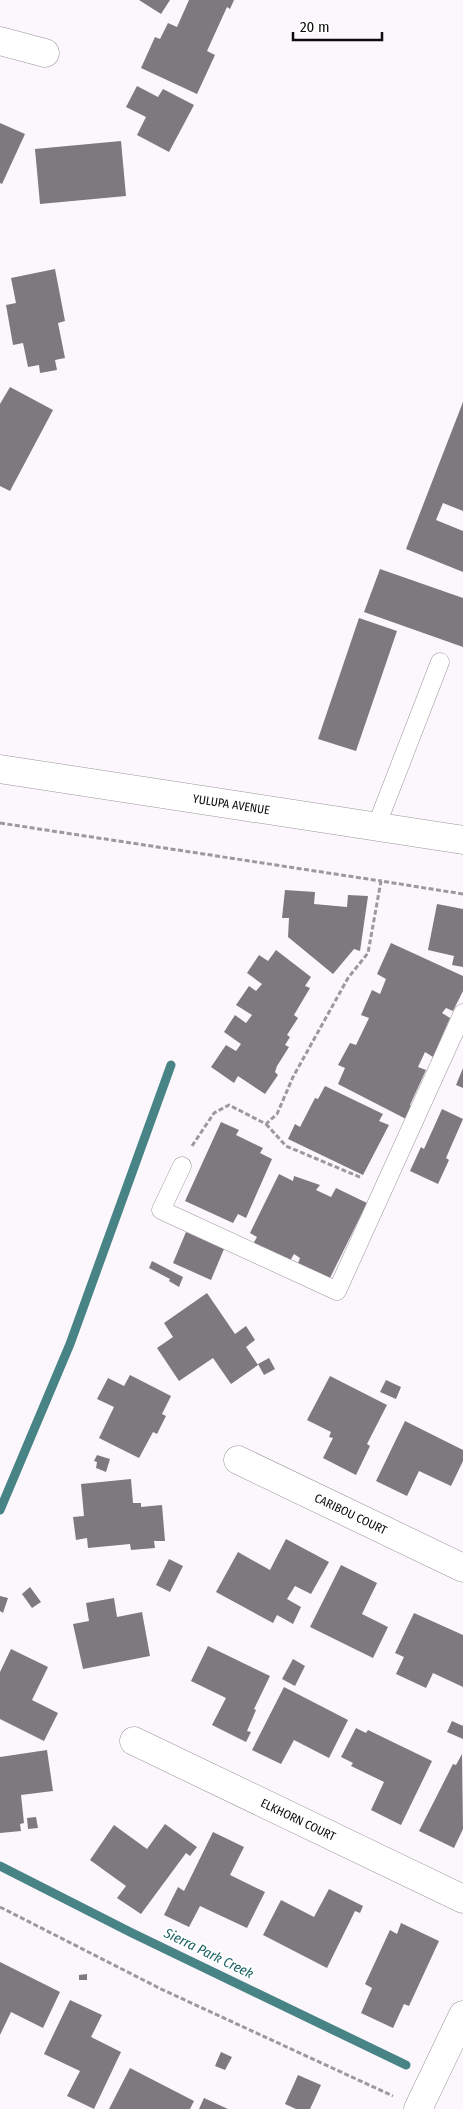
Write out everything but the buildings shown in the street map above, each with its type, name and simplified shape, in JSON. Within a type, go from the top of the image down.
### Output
[{"type":"street","points":[[0,41],[45,53]]},
{"type":"street","name":"YULUPA AVENUE","points":[[0,769],[463,840]]},
{"type":"street","name":"CARIBOU COURT","points":[[238,1460],[463,1568]]},
{"type":"street","name":"ELKHORN COURT","points":[[134,1741],[463,1900]]},
{"type":"street","points":[[423,2107],[463,2015]]},
{"type":"lane","points":[[376,826],[440,662]]},
{"type":"lane","points":[[182,1166],[161,1210],[337,1291],[463,1013]]},
{"type":"path","points":[[0,823],[463,894]]},
{"type":"path","points":[[266,1124],[277,1114],[293,1078],[348,978],[368,953],[380,882]]},
{"type":"path","points":[[182,1166],[198,1135],[214,1113],[229,1105],[266,1124],[286,1146],[365,1179]]},
{"type":"path","points":[[0,1907],[162,1989],[423,2107]]},
{"type":"waterway","points":[[0,1510],[70,1344],[171,1065]]},
{"type":"waterway","name":"Sierra Park Creek","points":[[0,1866],[132,1933],[406,2065]]}]
